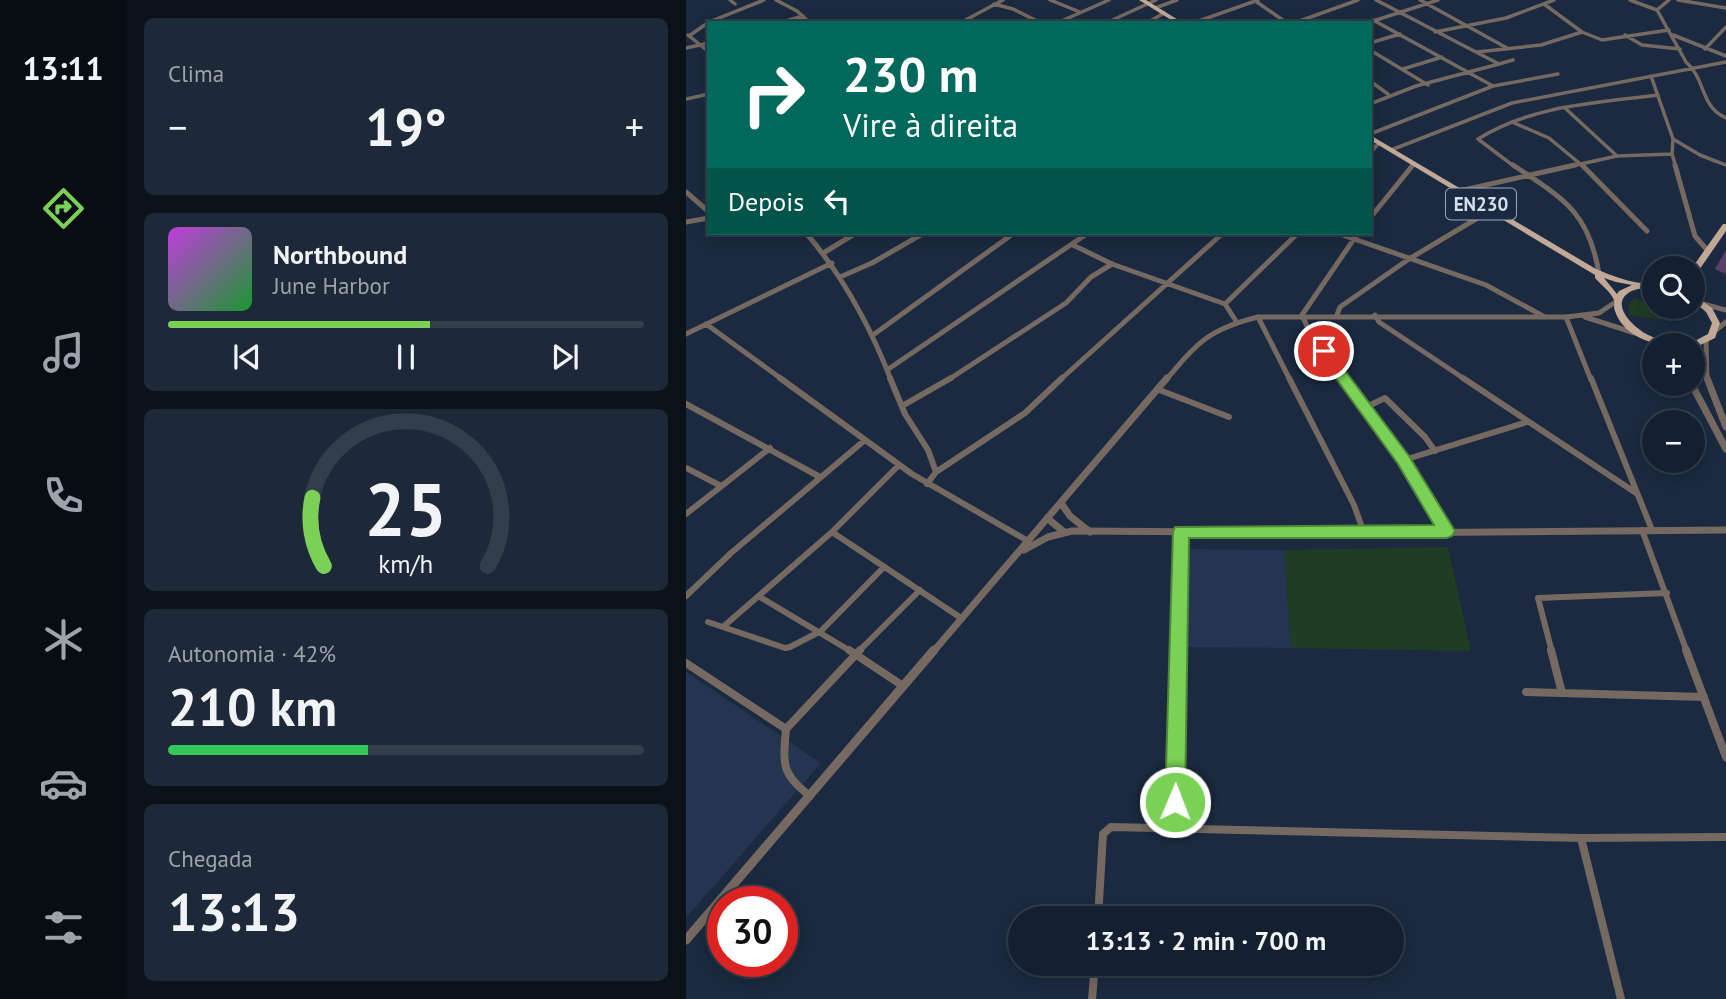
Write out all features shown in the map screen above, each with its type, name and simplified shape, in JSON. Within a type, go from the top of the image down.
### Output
[{"type":"main road","points":[[1142,0],[1177,21]]},
{"type":"main road","name":"EN230","points":[[1372,137],[1596,273],[1642,283]]},
{"type":"main road","points":[[1705,257],[1726,226]]},
{"type":"main road","name":"EN230","points":[[1596,273],[1618,301],[1619,316],[1635,333]]},
{"type":"main road","name":"EN230","points":[[1618,301],[1627,290],[1642,287]]},
{"type":"main road","points":[[1705,307],[1714,317],[1716,330],[1706,341]]},
{"type":"main road","points":[[1635,333],[1642,337]]},
{"type":"street","points":[[730,0],[735,4]]},
{"type":"street","points":[[712,21],[764,0]]},
{"type":"street","points":[[776,0],[808,21]]},
{"type":"street","points":[[964,21],[1003,0]]},
{"type":"street","points":[[1051,0],[1080,12]]},
{"type":"street","points":[[1086,0],[1097,5]]},
{"type":"street","points":[[1061,21],[1109,0]]},
{"type":"street","points":[[1110,21],[1156,0]]},
{"type":"street","points":[[1155,8],[1177,0]]},
{"type":"street","points":[[1198,21],[1256,0],[1284,21]]},
{"type":"street","points":[[1300,21],[1358,0]]},
{"type":"street","points":[[1376,0],[1499,64]]},
{"type":"street","points":[[1420,0],[1507,48]]},
{"type":"street","points":[[1373,20],[1438,0]]},
{"type":"street","points":[[1435,32],[1506,18],[1554,0]]},
{"type":"street","points":[[1630,0],[1657,10]]},
{"type":"street","points":[[1658,0],[1657,10],[1686,62],[1693,68],[1714,113],[1726,118]]},
{"type":"street","points":[[1657,10],[1670,0]]},
{"type":"street","points":[[1678,0],[1726,6]]},
{"type":"street","points":[[994,4],[1036,21]]},
{"type":"street","points":[[1544,4],[1582,32],[1602,40],[1625,35],[1670,32],[1726,56]]},
{"type":"street","points":[[1150,21],[1164,13]]},
{"type":"street","points":[[786,21],[803,16]]},
{"type":"street","points":[[1373,20],[1493,86]]},
{"type":"street","points":[[707,23],[687,35],[707,50]]},
{"type":"street","points":[[1705,49],[1726,27]]},
{"type":"street","points":[[1475,52],[1541,45],[1582,32]]},
{"type":"street","points":[[1372,42],[1400,34]]},
{"type":"street","points":[[1625,35],[1642,46],[1680,49]]},
{"type":"street","points":[[686,41],[701,45]]},
{"type":"street","points":[[686,48],[707,44]]},
{"type":"street","points":[[1372,51],[1428,85]]},
{"type":"street","points":[[1403,69],[1443,57]]},
{"type":"street","points":[[1372,103],[1388,94],[1513,60]]},
{"type":"street","points":[[1391,150],[1512,103],[1726,62]]},
{"type":"street","points":[[1372,134],[1493,86],[1558,74]]},
{"type":"street","points":[[1651,76],[1673,139],[1672,153],[1695,236],[1708,251]]},
{"type":"street","points":[[1372,82],[1388,94]]},
{"type":"street","points":[[686,99],[707,94]]},
{"type":"street","points":[[1596,273],[1599,261],[1584,225],[1565,202],[1478,139],[1512,122],[1548,110],[1658,95]]},
{"type":"street","points":[[1566,109],[1617,156]]},
{"type":"street","points":[[1512,122],[1549,138],[1581,164],[1647,231]]},
{"type":"street","points":[[1673,139],[1700,155],[1726,165]]},
{"type":"street","points":[[1372,151],[1379,143]]},
{"type":"street","points":[[1460,191],[1617,156],[1672,153]]},
{"type":"street","points":[[1372,216],[1414,164]]},
{"type":"street","points":[[686,192],[707,210]]},
{"type":"street","points":[[1337,314],[1340,307],[1409,259],[1491,210]]},
{"type":"street","points":[[686,222],[707,218]]},
{"type":"street","points":[[809,235],[825,252],[873,335],[902,406],[929,450],[936,472]]},
{"type":"street","points":[[815,240],[819,235]]},
{"type":"street","points":[[825,252],[853,235]]},
{"type":"street","points":[[840,277],[872,263],[921,235]]},
{"type":"street","points":[[873,335],[1011,235]]},
{"type":"street","points":[[887,370],[1086,235]]},
{"type":"street","points":[[927,484],[936,472],[1026,413],[1221,235]]},
{"type":"street","points":[[1225,304],[1296,235]]},
{"type":"street","points":[[1344,235],[1486,285],[1543,316]]},
{"type":"street","points":[[1302,315],[1356,235]]},
{"type":"street","points":[[1073,245],[1112,264],[1225,304],[1236,321]]},
{"type":"street","points":[[686,334],[832,263]]},
{"type":"street","points":[[902,406],[939,386],[1066,303],[1091,277],[1112,264]]},
{"type":"street","points":[[686,940],[1157,389],[1195,346],[1216,331],[1236,321],[1302,315],[1581,316],[1606,310],[1618,301]]},
{"type":"street","points":[[1705,302],[1726,310]]},
{"type":"street","points":[[1302,315],[1310,333],[1404,460],[1447,531]]},
{"type":"street","points":[[1376,315],[1379,322],[1636,493]]},
{"type":"street","points":[[1581,316],[1635,333]]},
{"type":"street","points":[[1258,317],[1354,505],[1364,533]]},
{"type":"street","points":[[1566,317],[1652,530]]},
{"type":"street","points":[[1716,330],[1726,322]]},
{"type":"street","points":[[706,324],[927,484],[1028,541]]},
{"type":"street","points":[[1706,341],[1705,370],[1712,400],[1726,427]]},
{"type":"street","points":[[1157,389],[1229,417]]},
{"type":"street","points":[[1700,396],[1726,449]]},
{"type":"street","points":[[1364,408],[1385,398],[1425,437],[1435,451]]},
{"type":"street","points":[[1702,399],[1712,400]]},
{"type":"street","points":[[686,404],[820,477]]},
{"type":"street","points":[[1404,460],[1527,422]]},
{"type":"street","points":[[686,596],[865,440]]},
{"type":"street","points":[[686,514],[770,448]]},
{"type":"street","points":[[724,626],[832,532],[899,465]]},
{"type":"street","points":[[686,468],[721,486]]},
{"type":"street","points":[[1061,503],[1070,516],[1091,533]]},
{"type":"street","points":[[1048,518],[1064,532]]},
{"type":"street","points":[[1642,530],[1726,757]]},
{"type":"street","points":[[1014,557],[1027,547],[1064,532],[1726,530]]},
{"type":"street","points":[[832,532],[961,618]]},
{"type":"street","points":[[1175,829],[1181,532]]},
{"type":"street","points":[[708,622],[792,648],[810,635],[821,632],[884,567]]},
{"type":"street","points":[[810,796],[788,780],[784,754],[786,729],[855,654],[920,590]]},
{"type":"street","points":[[1562,693],[1538,598],[1667,593]]},
{"type":"street","points":[[760,597],[821,632],[903,686]]},
{"type":"street","points":[[686,663],[786,729]]},
{"type":"street","points":[[1525,692],[1704,697]]},
{"type":"street","points":[[1099,906],[1106,830],[1111,827],[1581,838],[1726,836]]},
{"type":"street","points":[[1581,838],[1621,999]]},
{"type":"street","points":[[1092,999],[1094,976]]},
{"type":"shaded area","points":[[1184,549],[1284,550],[1291,648],[1182,647]]},
{"type":"shaded area","points":[[686,672],[821,763],[714,886],[707,886],[707,894],[686,918]]},
{"type":"green space","points":[[1635,297],[1642,301],[1642,317],[1629,315],[1628,306]]},
{"type":"green space","points":[[1448,547],[1471,651],[1291,648],[1284,550]]},
{"type":"route","points":[[1175,802],[1181,532],[1447,531],[1404,460],[1324,351]]}]
